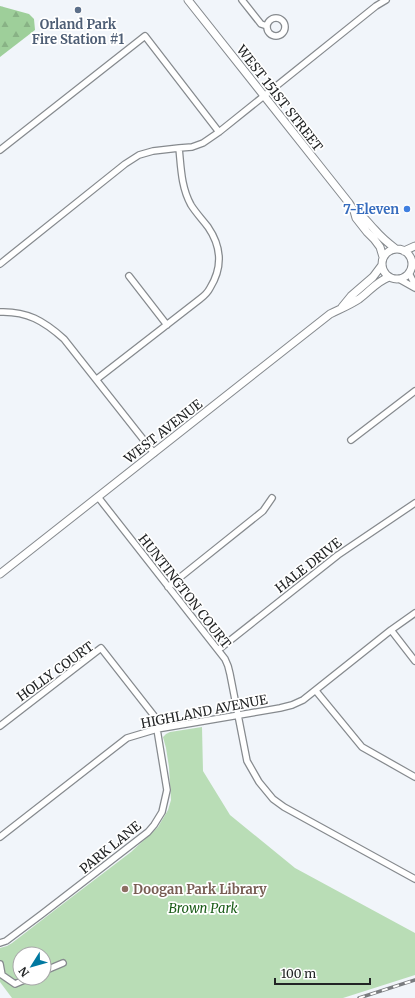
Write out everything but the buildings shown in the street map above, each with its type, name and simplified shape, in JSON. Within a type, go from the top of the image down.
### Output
[{"type":"street","name":"WEST 151ST STREET","points":[[188,0],[354,210],[361,214],[384,239],[396,249]]},
{"type":"street","points":[[242,0],[261,24],[266,26]]},
{"type":"street","points":[[0,264],[125,164],[139,155],[153,151],[192,147],[203,143],[219,132],[376,6],[386,0]]},
{"type":"street","points":[[0,150],[145,36],[219,132]]},
{"type":"street","points":[[97,379],[200,299],[210,289],[215,279],[218,267],[219,251],[215,239],[191,205],[185,191],[179,148]]},
{"type":"street","name":"WEST 151ST STREET","points":[[354,210],[356,218],[380,247],[383,257]]},
{"type":"street","points":[[404,251],[415,246]]},
{"type":"street","points":[[399,279],[403,278],[409,273],[414,262],[404,251],[396,249],[388,251],[383,257],[383,270],[389,277],[399,279],[415,287]]},
{"type":"street","name":"WEST AVENUE","points":[[341,309],[351,296],[373,277],[382,265]]},
{"type":"street","points":[[409,273],[415,287]]},
{"type":"street","points":[[129,276],[167,326]]},
{"type":"street","name":"WEST AVENUE","points":[[0,574],[330,314],[357,301],[379,282],[389,277]]},
{"type":"street","points":[[0,312],[12,311],[24,314],[51,327],[64,339],[97,379],[154,453]]},
{"type":"street","points":[[351,440],[415,390]]},
{"type":"street","name":"HUNTINGTON COURT","points":[[98,497],[225,659],[228,666],[247,760],[259,782],[273,799],[284,808],[415,879]]},
{"type":"street","points":[[168,587],[263,511],[272,498]]},
{"type":"street","name":"HALE DRIVE","points":[[218,650],[338,555],[415,503]]},
{"type":"street","name":"HIGHLAND AVENUE","points":[[0,837],[127,738],[157,729],[292,705],[303,700],[316,691],[391,630],[415,614]]},
{"type":"street","points":[[391,630],[415,661]]},
{"type":"street","name":"HOLLY COURT","points":[[0,726],[101,648],[155,717],[157,729]]},
{"type":"street","points":[[316,691],[362,747],[415,777]]},
{"type":"street","name":"PARK LANE","points":[[0,943],[6,941],[42,914],[138,840],[154,825],[162,812],[167,790],[157,729]]},
{"type":"street","points":[[52,968],[63,963]]},
{"type":"street","points":[[0,964],[2,975],[12,982]]},
{"type":"green space","points":[[0,6],[29,14],[34,19],[35,30],[0,57]]},
{"type":"green space","name":"Brown Park","points":[[202,727],[203,771],[230,815],[295,868],[415,933],[415,975],[343,998],[12,998],[0,982],[0,948],[12,943],[131,852],[158,827],[168,810],[171,800],[169,767],[163,737],[166,734]]},
{"type":"railway","points":[[359,998],[415,980]]},
{"type":"place","name":"Orland Park Fire Station #1","points":[[78,10]]},
{"type":"place","name":"7-Eleven","points":[[407,209]]},
{"type":"place","name":"Doogan Park Library","points":[[125,889]]}]
